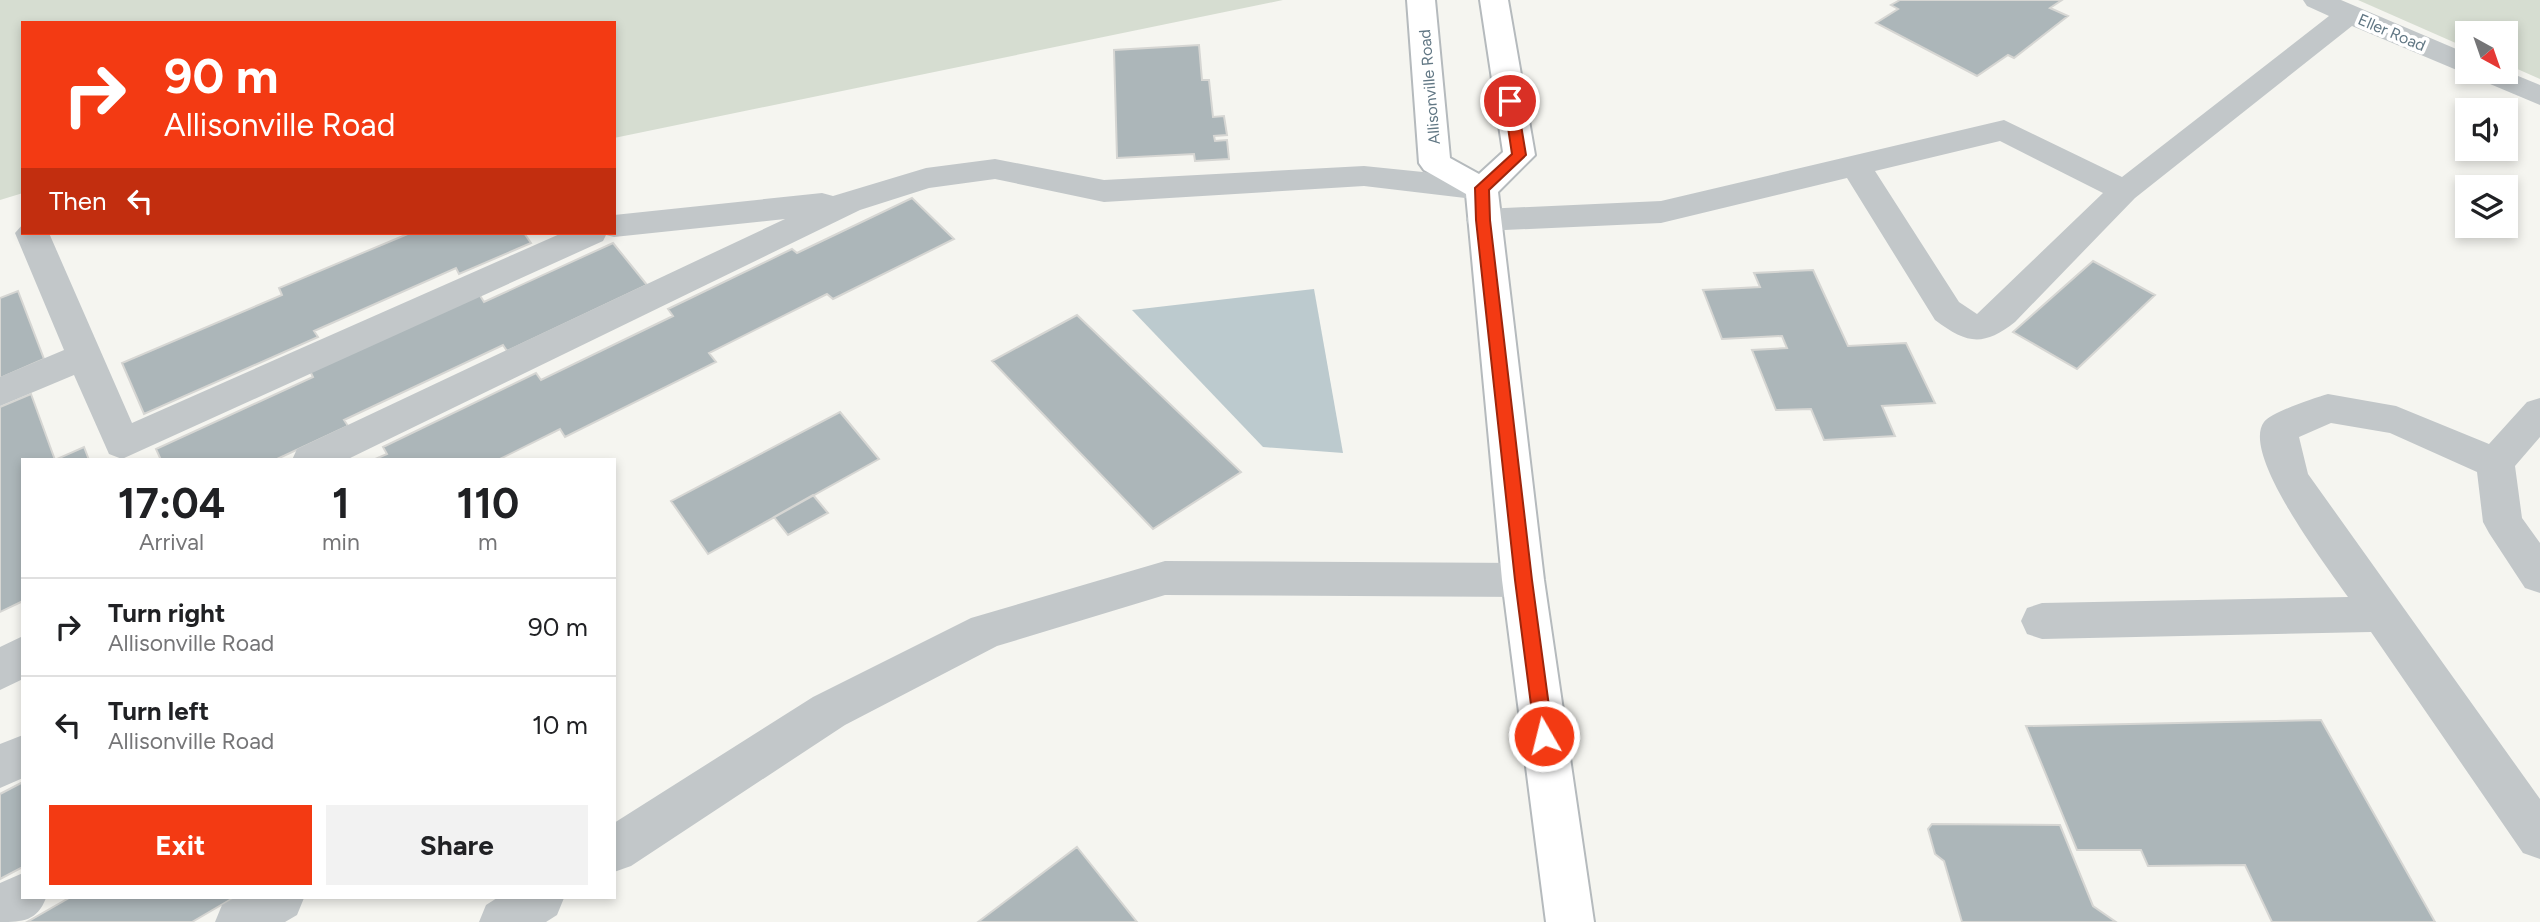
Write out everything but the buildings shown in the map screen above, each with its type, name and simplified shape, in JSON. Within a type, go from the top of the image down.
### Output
[{"type":"main road","name":"Allisonville Road","points":[[1421,0],[1435,163],[1483,204]]},
{"type":"main road","points":[[1494,0],[1519,155],[1483,204],[1523,580],[1570,922]]},
{"type":"street","name":"Eller Road","points":[[2317,0],[2455,59]]},
{"type":"street","points":[[1855,165],[1947,311],[1966,324],[1983,328],[2003,313],[2124,191],[2350,14]]},
{"type":"street","points":[[2512,84],[2540,96]]},
{"type":"street","points":[[315,458],[848,202],[926,178],[995,169],[1104,191],[1364,177],[1483,204],[1661,212],[2004,130],[2124,191]]},
{"type":"street","points":[[616,226],[848,202]]},
{"type":"street","points":[[33,235],[126,452],[588,235]]},
{"type":"street","points":[[0,392],[85,356]]},
{"type":"street","points":[[2494,463],[2396,420],[2328,408],[2279,430],[2289,478],[2540,837]]},
{"type":"street","points":[[2494,463],[2540,412]]},
{"type":"street","points":[[2494,463],[2503,522],[2540,576]]},
{"type":"street","points":[[616,849],[829,711],[986,631],[1062,608],[1165,578],[1523,580]]},
{"type":"street","points":[[2042,621],[2382,614]]},
{"type":"street","points":[[0,671],[21,655]]},
{"type":"street","points":[[0,766],[21,756]]},
{"type":"street","points":[[0,909],[21,897]]},
{"type":"street","points":[[239,922],[278,899]]},
{"type":"street","points":[[503,922],[538,899]]},
{"type":"shaded area","points":[[0,0],[1283,0],[616,138],[616,21],[21,21],[21,194],[0,200]]},
{"type":"shaded area","points":[[2358,0],[2540,0],[2540,79],[2518,69],[2518,21],[2455,21],[2455,43]]},
{"type":"shaded area","points":[[1314,289],[1343,453],[1263,447],[1132,310]]},
{"type":"route","points":[[1510,101],[1519,155],[1482,188],[1483,220],[1523,580],[1544,736]]}]
